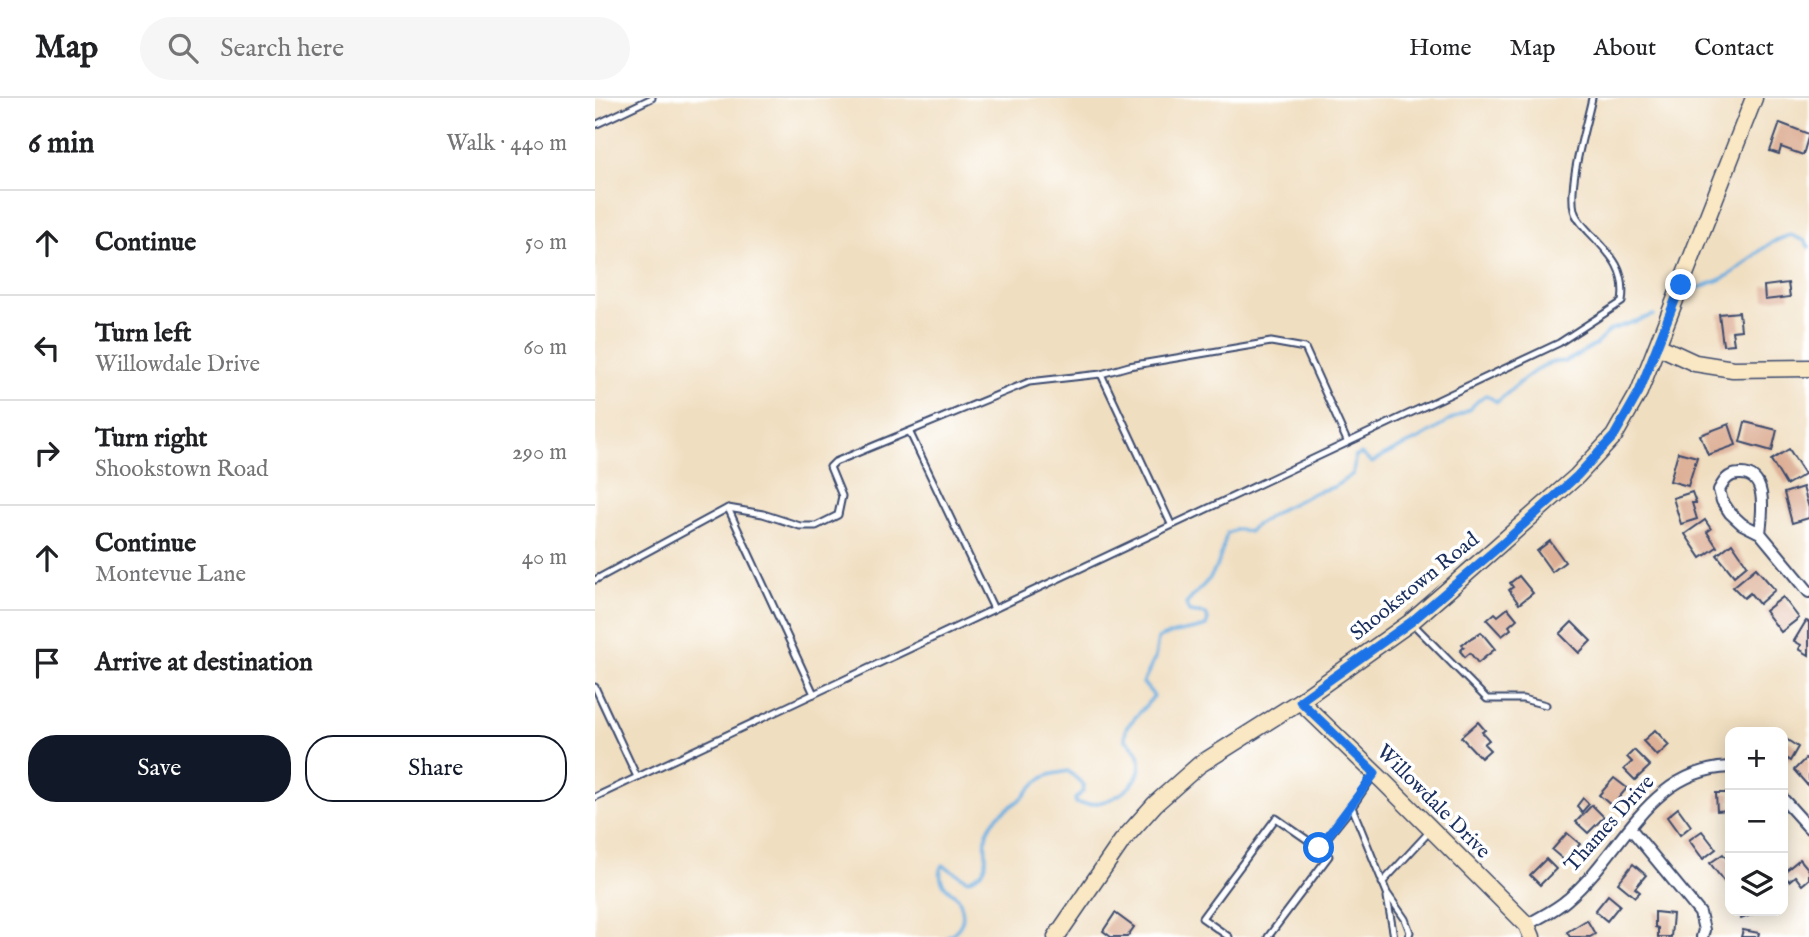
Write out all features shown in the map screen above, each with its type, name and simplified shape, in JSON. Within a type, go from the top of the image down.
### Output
[{"type":"street","name":"Shookstown Road","points":[[1056,937],[1122,841],[1155,804],[1199,765],[1300,701],[1411,622],[1541,510],[1614,436],[1639,392],[1754,98]]},
{"type":"street","points":[[1658,346],[1695,363],[1733,369],[1809,368]]},
{"type":"street","points":[[1760,533],[1763,505],[1760,489],[1754,479],[1745,474],[1735,474],[1725,479],[1719,490],[1730,513],[1742,524],[1760,533],[1809,592]]},
{"type":"street","name":"Willowdale Drive","points":[[1300,701],[1432,830],[1529,931]]},
{"type":"street","name":"Thames Drive","points":[[1529,931],[1568,900],[1657,796],[1688,775],[1725,767]]},
{"type":"street","points":[[1788,805],[1809,828]]},
{"type":"street","points":[[1631,828],[1700,913],[1704,930],[1702,937]]},
{"type":"lane","points":[[595,125],[652,98]]},
{"type":"lane","points":[[595,797],[1559,342],[1622,302],[1624,287],[1615,259],[1579,221],[1574,209],[1576,169],[1592,98]]},
{"type":"lane","points":[[595,580],[728,508],[763,514],[800,526],[816,526],[838,515],[842,495],[830,467],[835,462],[1029,382],[1101,374],[1129,366],[1271,342],[1305,348],[1347,441]]},
{"type":"lane","points":[[1101,374],[1171,524]]},
{"type":"lane","points":[[909,433],[994,609]]},
{"type":"lane","points":[[728,508],[814,694]]},
{"type":"lane","points":[[1411,622],[1487,699],[1523,699],[1546,705]]},
{"type":"lane","points":[[595,687],[637,777]]},
{"type":"lane","points":[[1319,848],[1375,773]]},
{"type":"lane","points":[[1352,807],[1387,894],[1394,937]]},
{"type":"lane","points":[[1229,937],[1202,918],[1276,818],[1329,856],[1268,937]]},
{"type":"lane","points":[[1383,883],[1432,830]]},
{"type":"lane","points":[[1387,894],[1405,919],[1411,935]]},
{"type":"building","points":[[1780,123],[1809,134],[1803,155],[1781,147],[1779,154],[1770,151]]},
{"type":"building","points":[[1788,283],[1790,297],[1765,300],[1764,286]]},
{"type":"building","points":[[1739,312],[1741,330],[1732,331],[1734,344],[1723,345],[1719,314]]},
{"type":"building","points":[[1745,422],[1777,430],[1772,451],[1740,442]]},
{"type":"building","points":[[1729,424],[1736,445],[1708,455],[1700,435]]},
{"type":"building","points":[[1789,449],[1805,474],[1786,485],[1771,460]]},
{"type":"building","points":[[1678,452],[1697,457],[1688,486],[1670,481]]},
{"type":"building","points":[[1803,487],[1809,518],[1792,523],[1784,493]]},
{"type":"building","points":[[1692,492],[1697,519],[1681,524],[1673,498]]},
{"type":"building","points":[[1705,520],[1711,529],[1707,532],[1717,547],[1701,558],[1685,534]]},
{"type":"building","points":[[1550,541],[1565,562],[1552,572],[1537,551]]},
{"type":"building","points":[[1732,543],[1747,565],[1734,576],[1717,555]]},
{"type":"building","points":[[1756,568],[1775,590],[1759,604],[1750,593],[1744,598],[1733,587]]},
{"type":"building","points":[[1519,576],[1533,593],[1519,604],[1509,590],[1513,587],[1510,583]]},
{"type":"building","points":[[1783,597],[1799,618],[1781,632],[1765,611]]},
{"type":"building","points":[[1508,608],[1517,619],[1509,626],[1511,629],[1502,636],[1487,620],[1495,613],[1498,616]]},
{"type":"building","points":[[1806,621],[1809,622],[1809,655],[1799,649],[1801,645],[1794,641]]},
{"type":"building","points":[[1572,622],[1591,641],[1579,653],[1560,634]]},
{"type":"building","points":[[1481,632],[1495,649],[1478,663],[1470,653],[1465,657],[1460,651],[1464,647],[1462,644]]},
{"type":"building","points":[[1478,722],[1485,730],[1482,732],[1489,740],[1484,744],[1490,750],[1481,758],[1461,737]]},
{"type":"building","points":[[1655,730],[1669,745],[1657,756],[1643,741]]},
{"type":"building","points":[[1788,740],[1798,747],[1790,761],[1788,760]]},
{"type":"building","points":[[1634,750],[1650,766],[1635,780],[1624,769],[1632,762],[1627,757]]},
{"type":"building","points":[[1806,758],[1809,761],[1809,787],[1794,770]]},
{"type":"building","points":[[1614,778],[1627,788],[1612,806],[1599,795]]},
{"type":"building","points":[[1716,793],[1725,793],[1725,810],[1717,811]]},
{"type":"building","points":[[1583,798],[1589,804],[1582,812],[1577,806]]},
{"type":"building","points":[[1592,805],[1604,817],[1588,833],[1576,822]]},
{"type":"building","points":[[1678,808],[1691,826],[1680,835],[1667,817]]},
{"type":"building","points":[[1702,831],[1716,849],[1703,859],[1689,840]]},
{"type":"building","points":[[1567,833],[1580,844],[1565,861],[1552,850]]},
{"type":"building","points":[[1723,854],[1725,857],[1725,883],[1710,863]]},
{"type":"building","points":[[1546,859],[1556,869],[1540,885],[1530,875]]},
{"type":"building","points":[[1800,859],[1809,870],[1809,879],[1802,885],[1795,876],[1789,881],[1788,869]]},
{"type":"building","points":[[1633,864],[1646,875],[1635,888],[1640,892],[1635,897],[1618,883]]},
{"type":"building","points":[[1608,895],[1620,905],[1607,921],[1595,911]]},
{"type":"building","points":[[1655,912],[1673,914],[1671,937],[1658,937]]},
{"type":"building","points":[[1115,913],[1134,927],[1127,937],[1111,937],[1103,931]]},
{"type":"building","points":[[1587,920],[1595,934],[1590,937],[1570,937],[1567,932]]},
{"type":"building","points":[[1743,930],[1759,933],[1758,937],[1741,937]]},
{"type":"waterway","points":[[1695,290],[1731,274],[1781,238],[1791,235],[1805,241],[1809,247]]},
{"type":"waterway","points":[[947,937],[961,925],[963,915],[958,897],[941,879],[943,865],[968,880],[983,870],[986,865],[986,839],[991,824],[1037,782],[1049,775],[1068,771],[1084,785],[1083,791],[1075,799],[1076,803],[1087,804],[1098,803],[1121,794],[1137,777],[1139,755],[1125,739],[1126,728],[1154,696],[1143,683],[1155,658],[1158,639],[1206,626],[1206,614],[1189,612],[1186,604],[1210,578],[1218,564],[1227,533],[1238,529],[1249,532],[1281,509],[1316,492],[1334,487],[1353,474],[1355,457],[1361,454],[1372,463],[1465,412],[1486,395],[1497,402],[1547,364],[1565,362],[1595,345],[1610,330],[1654,315]]},
{"type":"route","points":[[1319,848],[1375,773],[1300,701],[1411,622],[1541,510],[1614,436],[1639,392],[1681,285]]}]
